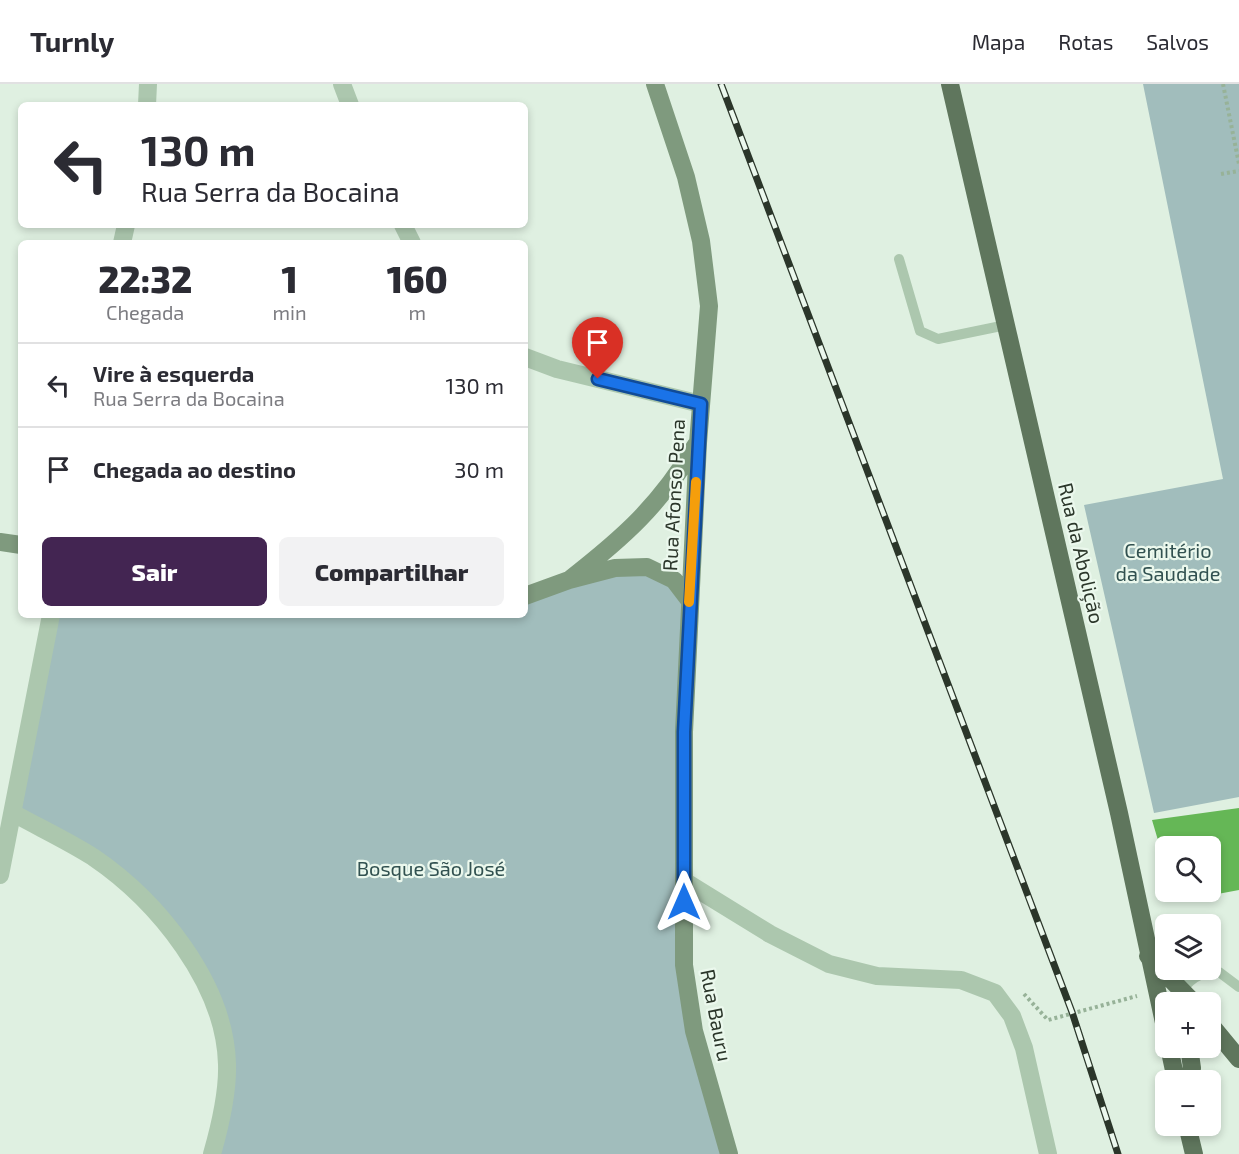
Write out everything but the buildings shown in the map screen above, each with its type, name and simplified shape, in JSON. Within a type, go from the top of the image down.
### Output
[{"type":"main road","name":"Rua da Abolição","points":[[950,84],[1119,813],[1157,992]]},
{"type":"main road","points":[[1148,956],[1179,992]]},
{"type":"main road","points":[[1221,1037],[1239,1059]]},
{"type":"main road","points":[[1190,1136],[1194,1154]]},
{"type":"street","points":[[147,102],[148,84]]},
{"type":"street","points":[[342,84],[349,102]]},
{"type":"street","name":"Rua Afonso Pena","points":[[655,84],[686,177],[700,241],[709,306],[698,443],[684,732],[684,881]]},
{"type":"street","points":[[528,358],[557,369],[701,404]]},
{"type":"street","points":[[569,580],[621,539],[648,513],[674,481],[698,443]]},
{"type":"street","points":[[0,542],[18,545]]},
{"type":"street","points":[[528,595],[569,580],[615,568],[647,567],[674,580],[690,601]]},
{"type":"street","points":[[0,875],[50,618]]},
{"type":"street","points":[[13,813],[93,858],[145,902],[191,955],[217,1012],[227,1064],[221,1121],[212,1154]]},
{"type":"street","points":[[684,881],[770,934],[829,964],[877,976],[961,980],[995,993],[1012,1016],[1024,1048],[1048,1154]]},
{"type":"street","name":"Rua Bauru","points":[[684,881],[684,964],[694,1031],[729,1154]]},
{"type":"lane","points":[[899,259],[917,322],[927,336],[938,339],[1006,325]]},
{"type":"lane","points":[[1186,992],[1192,978],[1202,973],[1219,972],[1239,987]]},
{"type":"path","points":[[1223,84],[1239,164]]},
{"type":"path","points":[[1221,174],[1239,171]]},
{"type":"path","points":[[1027,995],[1048,1020],[1132,997]]},
{"type":"green space","name":"Cemitério da Saudade","points":[[1143,84],[1239,84],[1239,797],[1154,813],[1084,505],[1223,479]]},
{"type":"green space","name":"Bosque São José","points":[[647,567],[690,601],[684,965],[729,1154],[212,1154],[221,1121],[217,1012],[145,901],[13,813],[50,618],[528,618],[528,595]]},
{"type":"railway","points":[[721,84],[1072,1012],[1118,1154]]},
{"type":"slow traffic","points":[[689,602],[696,482]]},
{"type":"route","points":[[598,379],[701,404],[684,732],[684,902]]}]
